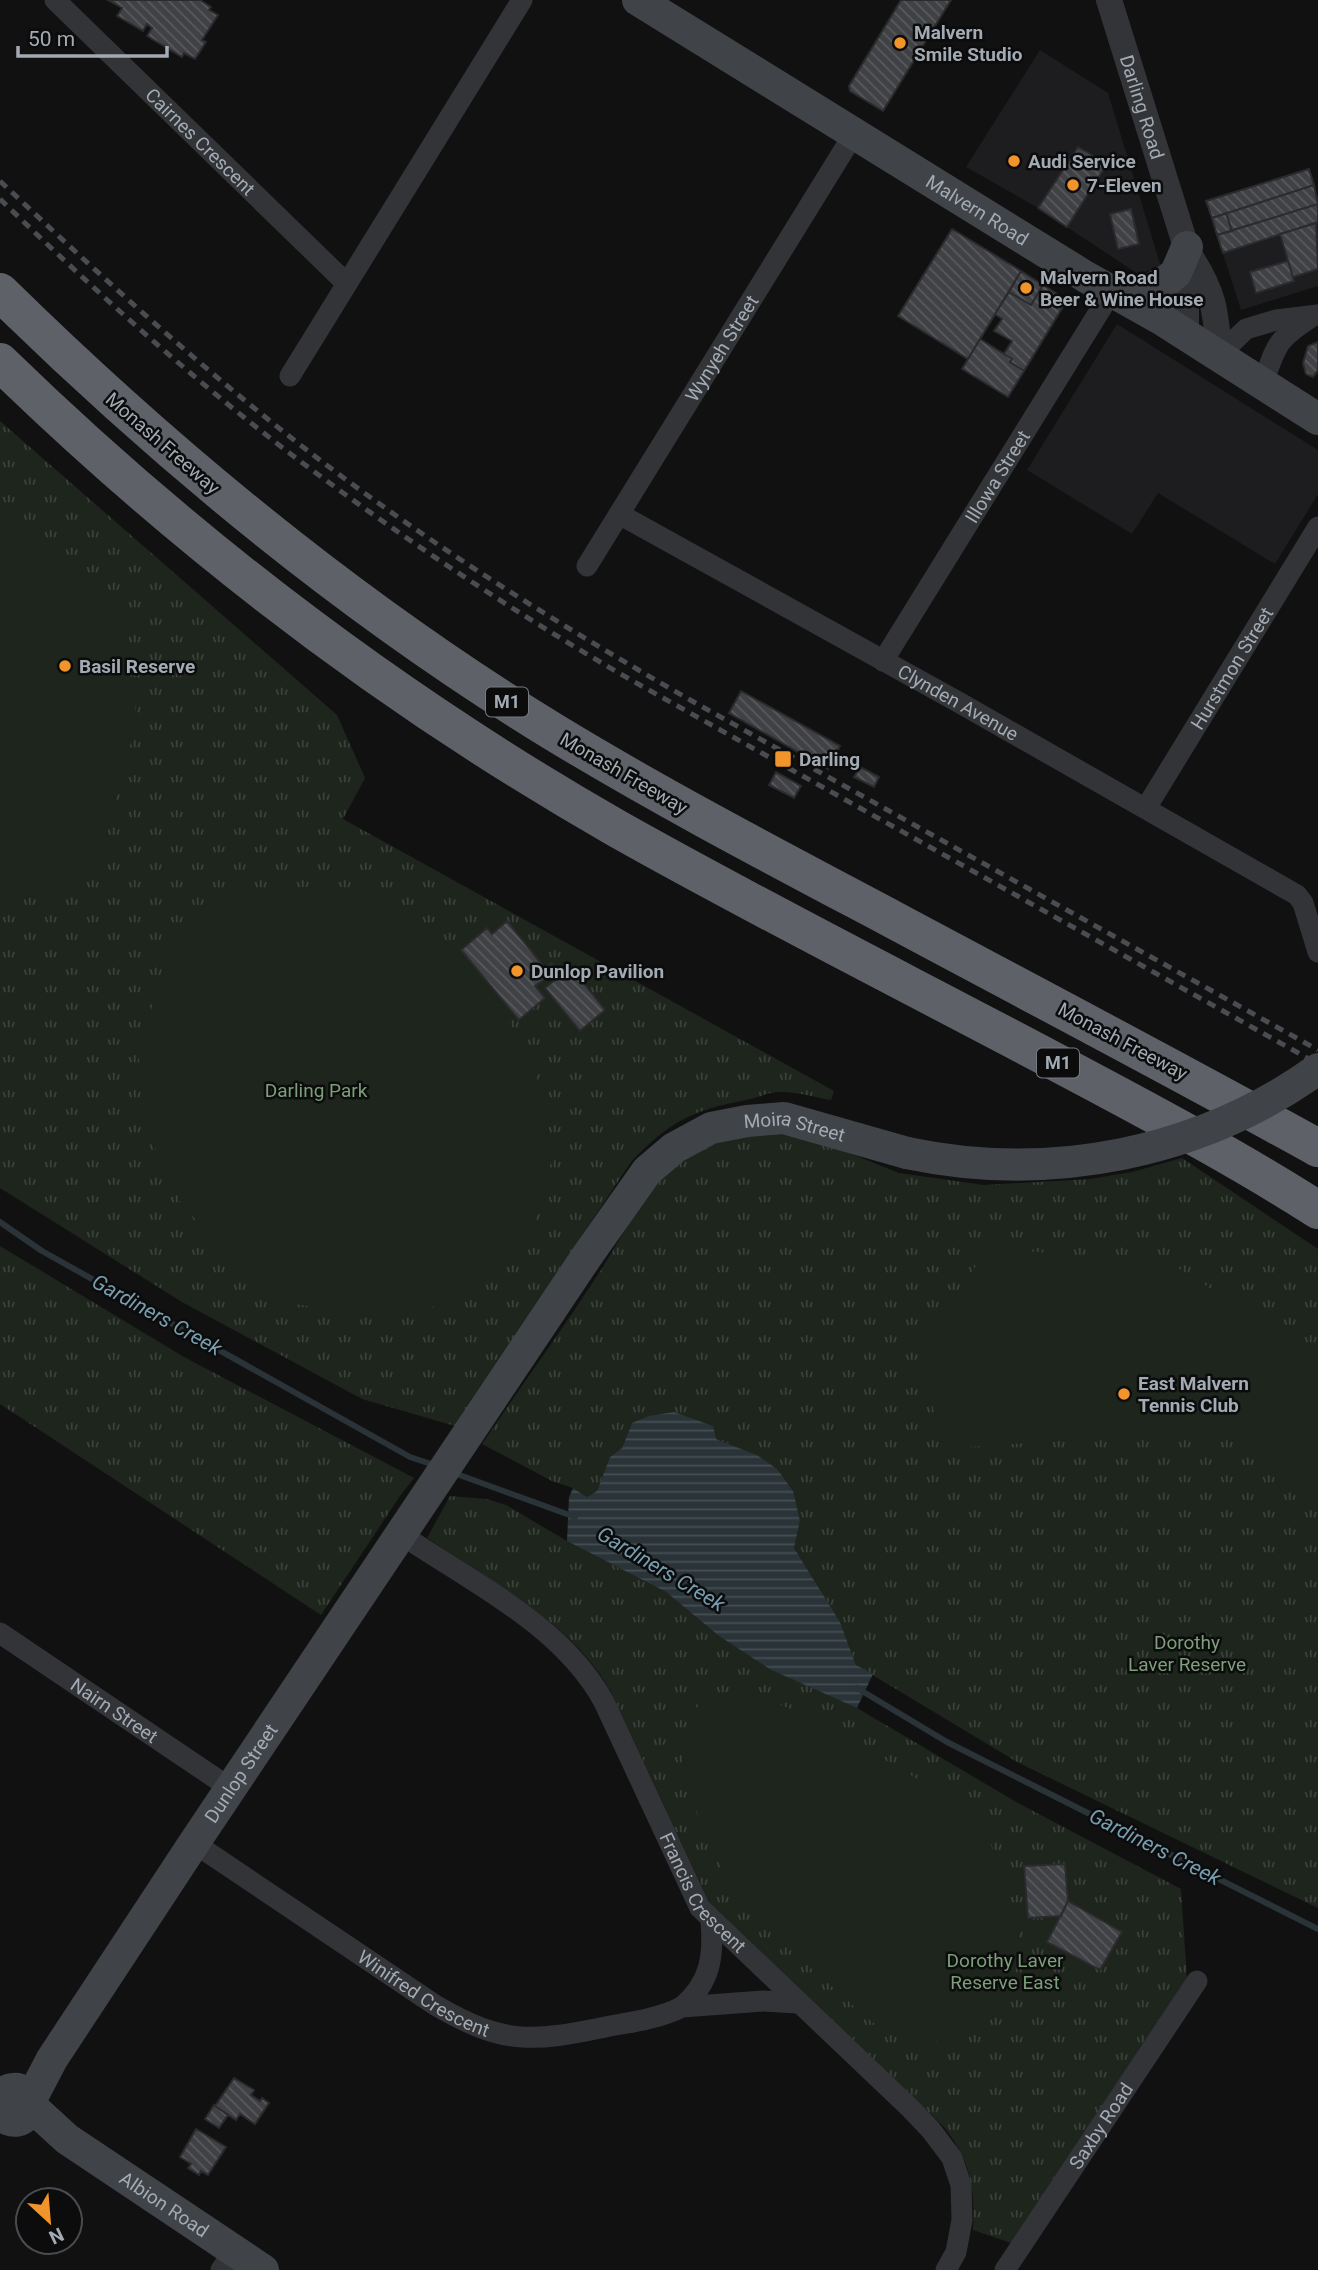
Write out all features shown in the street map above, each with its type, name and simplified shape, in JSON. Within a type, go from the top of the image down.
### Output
[{"type":"highway","name":"Monash Freeway","points":[[0,292],[80,370],[160,442],[257,523],[344,590],[492,692],[616,769],[723,830],[1179,1071],[1318,1149]]},
{"type":"highway","name":"M1","points":[[0,362],[121,474],[228,565],[381,679],[510,765],[695,871],[1158,1117],[1318,1210]]},
{"type":"main road","name":"Malvern Road","points":[[638,0],[1219,355],[1318,419]]},
{"type":"main road","points":[[1120,295],[1166,281],[1176,273],[1188,250]]},
{"type":"main road","name":"Moira Street","points":[[432,1490],[587,1256],[647,1171],[674,1147],[711,1128],[784,1118],[907,1153],[963,1163],[1040,1165],[1109,1157],[1179,1140],[1244,1114],[1278,1096],[1318,1069]]},
{"type":"main road","name":"Dunlop Street","points":[[12,2105],[52,2059],[230,1788],[432,1490]]},
{"type":"main road","name":"Albion Road","points":[[12,2105],[67,2139],[228,2260],[263,2270]]},
{"type":"street","name":"Cairnes Crescent","points":[[55,0],[346,283]]},
{"type":"street","points":[[290,376],[522,0]]},
{"type":"street","name":"Darling Road","points":[[1110,0],[1188,250],[1206,279],[1216,311],[1219,355]]},
{"type":"street","name":"Wynyeh Street","points":[[587,566],[855,132]]},
{"type":"street","name":"Darling Road","points":[[1186,336],[1188,250]]},
{"type":"street","name":"Illowa Street","points":[[883,661],[1120,295]]},
{"type":"street","points":[[1219,355],[1246,329],[1276,320],[1315,316]]},
{"type":"street","points":[[1263,383],[1280,341],[1288,332],[1315,316]]},
{"type":"street","name":"Clynden Avenue","points":[[619,514],[1297,895],[1303,903],[1318,952]]},
{"type":"street","name":"Hurstmon Street","points":[[1146,808],[1318,527]]},
{"type":"street","name":"Francis Crescent","points":[[402,1535],[541,1629],[559,1643],[584,1670],[604,1702],[692,1894],[710,1920],[911,2109],[952,2158],[961,2185],[962,2220],[956,2252],[946,2270]]},
{"type":"street","name":"Nairn Street","points":[[0,1633],[230,1788]]},
{"type":"street","name":"Winifred Crescent","points":[[194,1843],[435,2005],[495,2034],[531,2038],[555,2037],[642,2020],[682,2007],[763,2001],[797,2003]]},
{"type":"street","points":[[682,2007],[694,1996],[708,1971],[712,1945],[710,1920]]},
{"type":"street","name":"Saxby Road","points":[[1005,2270],[1197,1981]]},
{"type":"shaded area","points":[[1040,50],[1108,93],[1161,267],[1138,274],[1038,208],[966,167]]},
{"type":"shaded area","points":[[1309,169],[1318,199],[1318,286],[1241,310],[1217,235]]},
{"type":"shaded area","points":[[1117,324],[1318,450],[1318,494],[1275,564],[1158,493],[1132,534],[1027,470]]},
{"type":"green space","name":"Darling Park","points":[[0,421],[337,715],[365,778],[343,819],[834,1091],[831,1100],[778,1092],[711,1108],[682,1120],[657,1137],[631,1162],[455,1426],[362,1399],[182,1302],[0,1188]]},
{"type":"green space","name":"Basil Reserve","points":[[0,498],[53,562],[121,613],[137,719],[106,837],[81,882],[0,906]]},
{"type":"green space","points":[[333,884],[407,910],[469,961],[534,1062],[552,1154],[544,1204],[519,1246],[454,1300],[393,1319],[295,1304],[232,1261],[181,1203],[142,1120],[139,1055],[169,944],[234,895]]},
{"type":"green space","name":"Dorothy Laver Reserve","points":[[783,1132],[849,1153],[899,1173],[984,1185],[1090,1179],[1132,1172],[1182,1158],[1318,1249],[1318,1908],[1019,1763],[856,1665],[840,1622],[794,1548],[800,1521],[757,1455],[716,1439],[632,1423],[622,1448],[610,1457],[597,1491],[587,1497],[482,1444],[603,1267],[646,1197],[666,1173],[690,1156],[715,1144],[754,1134]]},
{"type":"green space","points":[[0,1246],[184,1357],[414,1478],[321,1615],[0,1404]]},
{"type":"green space","name":"East Malvern Tennis Club","points":[[990,1247],[1175,1266],[1306,1349],[1318,1350],[1318,1510],[1310,1508],[1220,1430],[966,1447],[965,1441],[941,1442],[918,1344]]},
{"type":"green space","name":"Dorothy Laver Reserve East","points":[[450,1496],[487,1499],[506,1505],[567,1541],[666,1592],[719,1636],[771,1670],[857,1708],[1018,1803],[1181,1889],[1187,1979],[1011,2243],[973,2230],[972,2188],[966,2163],[944,2127],[710,1904],[611,1692],[576,1645],[529,1606],[427,1538]]},
{"type":"green space","points":[[736,1689],[813,1717],[976,1814],[1005,1875],[1019,1936],[1010,1994],[988,2023],[951,2040],[909,2045],[871,2021],[736,1902],[696,1810],[680,1749],[699,1703]]},
{"type":"water","points":[[674,1412],[713,1426],[716,1439],[757,1455],[777,1469],[793,1491],[800,1521],[794,1548],[840,1622],[856,1665],[873,1674],[857,1708],[771,1670],[719,1636],[666,1592],[567,1541],[569,1497],[573,1488],[587,1497],[597,1491],[610,1457],[622,1448],[632,1423],[649,1416]]},
{"type":"building","points":[[108,0],[200,0],[218,15],[202,40],[206,42],[195,59],[184,53],[182,57],[147,36],[152,28],[147,24],[143,31],[117,16],[122,8]]},
{"type":"building","name":"Malvern Smile Studio","points":[[901,0],[951,0],[883,111],[850,91],[849,86]]},
{"type":"building","name":"7-Eleven","points":[[1078,147],[1107,164],[1067,227],[1038,208]]},
{"type":"building","points":[[1309,169],[1314,185],[1212,218],[1206,201]]},
{"type":"building","points":[[1314,185],[1318,204],[1217,235],[1212,218]]},
{"type":"building","points":[[1318,204],[1318,222],[1223,253],[1217,235]]},
{"type":"building","points":[[1131,209],[1139,244],[1118,249],[1110,214]]},
{"type":"building","points":[[1226,213],[1232,231],[1217,235],[1212,218]]},
{"type":"building","points":[[1316,223],[1318,269],[1293,277],[1280,234]]},
{"type":"building","points":[[952,229],[1021,271],[968,359],[898,316]]},
{"type":"building","points":[[1288,261],[1294,281],[1256,293],[1250,272]]},
{"type":"building","name":"Malvern Road Beer & Wine House","points":[[1021,271],[1043,285],[1031,305],[1009,292]]},
{"type":"building","points":[[1043,285],[1067,300],[1024,371],[1010,362],[1012,359],[1004,354],[1012,341],[994,331],[1002,319],[995,314],[1009,292],[1031,305]]},
{"type":"building","points":[[980,339],[1012,359],[1010,362],[1024,371],[1008,397],[962,369]]},
{"type":"building","points":[[1318,342],[1318,370],[1313,377],[1306,374],[1303,363],[1308,346]]},
{"type":"building","points":[[741,691],[840,746],[828,769],[729,713]]},
{"type":"building","points":[[860,767],[879,777],[874,787],[854,777]]},
{"type":"building","points":[[776,772],[801,786],[794,798],[769,785]]},
{"type":"building","name":"Dunlop Pavilion","points":[[507,921],[545,968],[551,963],[557,970],[535,986],[545,998],[519,1020],[461,950],[487,928],[492,934]]},
{"type":"building","points":[[571,967],[605,1010],[580,1031],[545,988]]},
{"type":"building","points":[[1065,1864],[1068,1901],[1061,1916],[1028,1918],[1024,1866]]},
{"type":"building","points":[[1068,1901],[1122,1932],[1100,1970],[1047,1942]]},
{"type":"building","points":[[234,2078],[254,2090],[251,2095],[269,2103],[255,2124],[240,2114],[236,2120],[215,2106]]},
{"type":"building","points":[[214,2105],[228,2115],[219,2128],[205,2119]]},
{"type":"building","points":[[196,2129],[226,2147],[208,2175],[201,2171],[199,2175],[188,2168],[191,2164],[180,2157]]},
{"type":"waterway","name":"Gardiners Creek","points":[[0,1222],[42,1251],[410,1457],[434,1465]]},
{"type":"waterway","name":"Gardiners Creek","points":[[454,1473],[575,1517]]},
{"type":"waterway","name":"Gardiners Creek","points":[[857,1688],[947,1742],[1318,1929]]},
{"type":"railway","points":[[0,181],[144,314],[294,440],[390,511],[488,578],[692,701],[1318,1050]]},
{"type":"railway","points":[[0,199],[114,306],[233,409],[354,501],[470,581],[631,680],[1318,1064]]},
{"type":"place","name":"Malvern Smile Studio","points":[[900,43]]},
{"type":"place","name":"Audi Service","points":[[1014,161]]},
{"type":"place","name":"7-Eleven","points":[[1073,185]]},
{"type":"place","name":"Malvern Road Beer & Wine House","points":[[1026,288]]},
{"type":"place","name":"Basil Reserve","points":[[65,666]]},
{"type":"place","name":"Darling","points":[[783,759]]},
{"type":"place","name":"Dunlop Pavilion","points":[[517,971]]},
{"type":"place","name":"East Malvern Tennis Club","points":[[1124,1394]]}]
